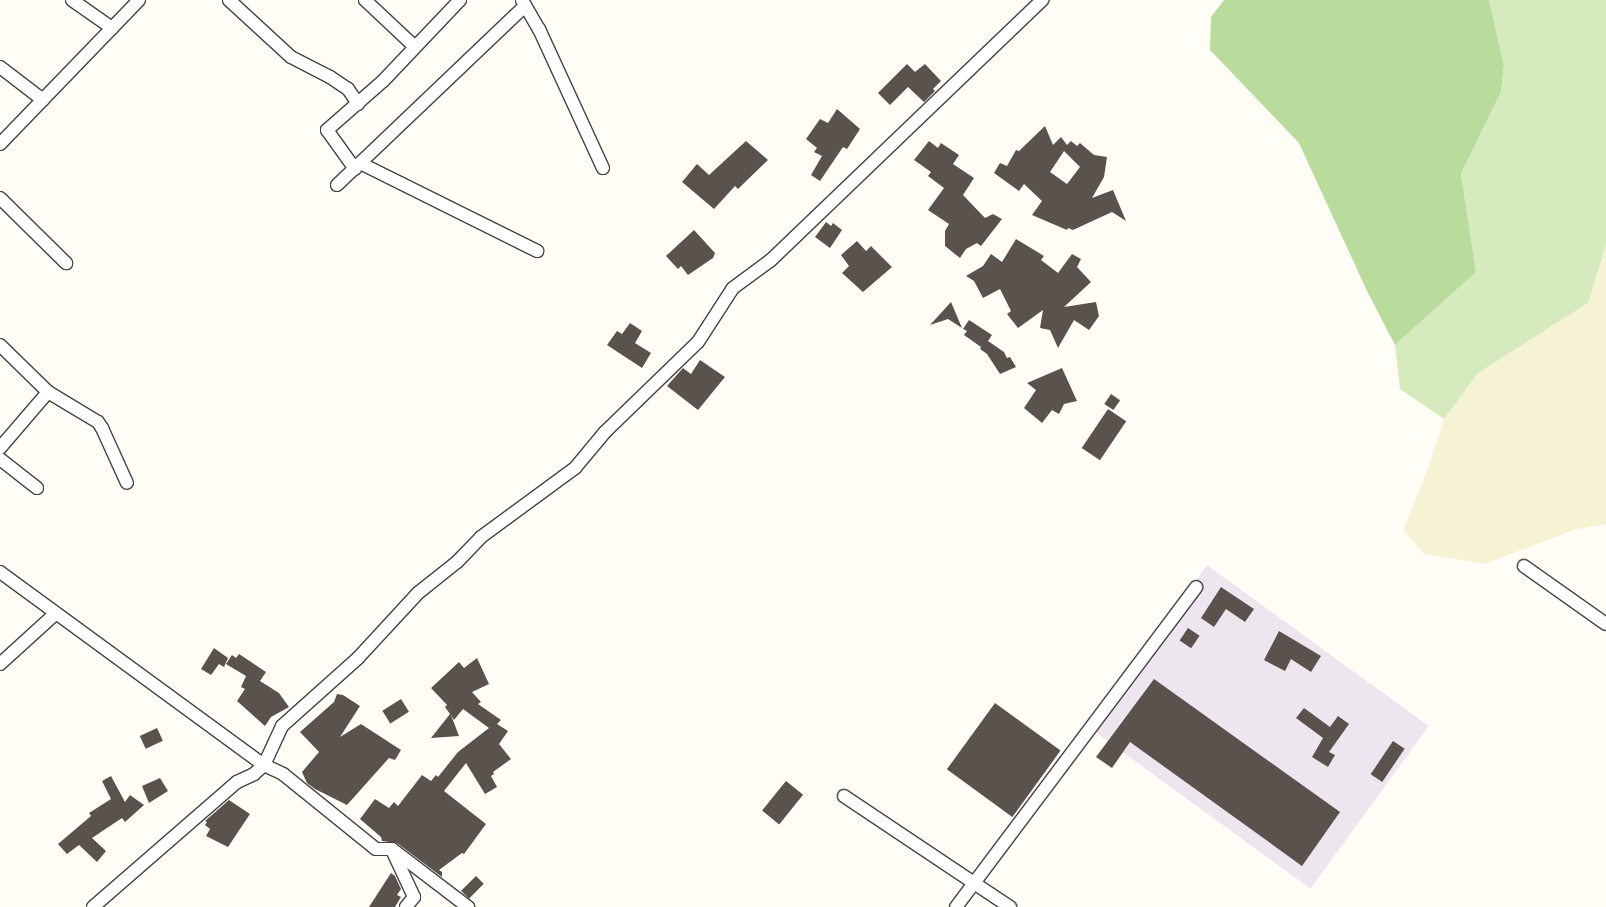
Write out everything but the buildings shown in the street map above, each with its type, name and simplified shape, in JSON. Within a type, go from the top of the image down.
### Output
[{"type":"street","points":[[72,0],[112,28]]},
{"type":"street","points":[[0,144],[139,0]]},
{"type":"street","points":[[229,0],[291,57],[330,76],[348,89],[358,104]]},
{"type":"street","points":[[365,0],[414,46]]},
{"type":"street","points":[[460,0],[358,104],[327,130],[357,166],[536,251]]},
{"type":"street","points":[[93,907],[237,782],[254,774],[264,765],[282,726],[358,658],[418,593],[457,562],[481,537],[574,468],[604,432],[698,342],[733,288],[771,260],[1042,0]]},
{"type":"street","points":[[337,185],[523,3],[540,29],[603,168]]},
{"type":"street","points":[[0,67],[43,100]]},
{"type":"street","points":[[0,198],[66,264]]},
{"type":"street","points":[[0,345],[48,392],[98,422],[127,483]]},
{"type":"street","points":[[0,448],[48,392]]},
{"type":"street","points":[[0,459],[37,488]]},
{"type":"street","points":[[1524,566],[1606,624]]},
{"type":"street","points":[[0,572],[264,765],[283,774],[376,849],[392,850],[468,907]]},
{"type":"street","points":[[956,907],[1196,587]]},
{"type":"street","points":[[0,664],[55,614]]},
{"type":"street","points":[[844,796],[1010,907]]},
{"type":"street","points":[[392,850],[414,897],[406,907]]},
{"type":"shaded area","points":[[1606,245],[1606,524],[1574,530],[1485,564],[1424,554],[1403,530],[1427,471],[1444,419],[1478,373],[1588,303]]},
{"type":"shaded area","points":[[1207,565],[1429,726],[1311,889],[1089,728]]},
{"type":"green space","points":[[1224,0],[1489,0],[1504,65],[1501,92],[1461,174],[1476,272],[1395,345],[1367,291],[1299,143],[1210,50],[1211,17]]},
{"type":"green space","points":[[1489,0],[1606,0],[1606,245],[1588,303],[1478,373],[1444,419],[1400,389],[1395,345],[1476,272],[1461,174],[1501,92],[1504,65]]}]
